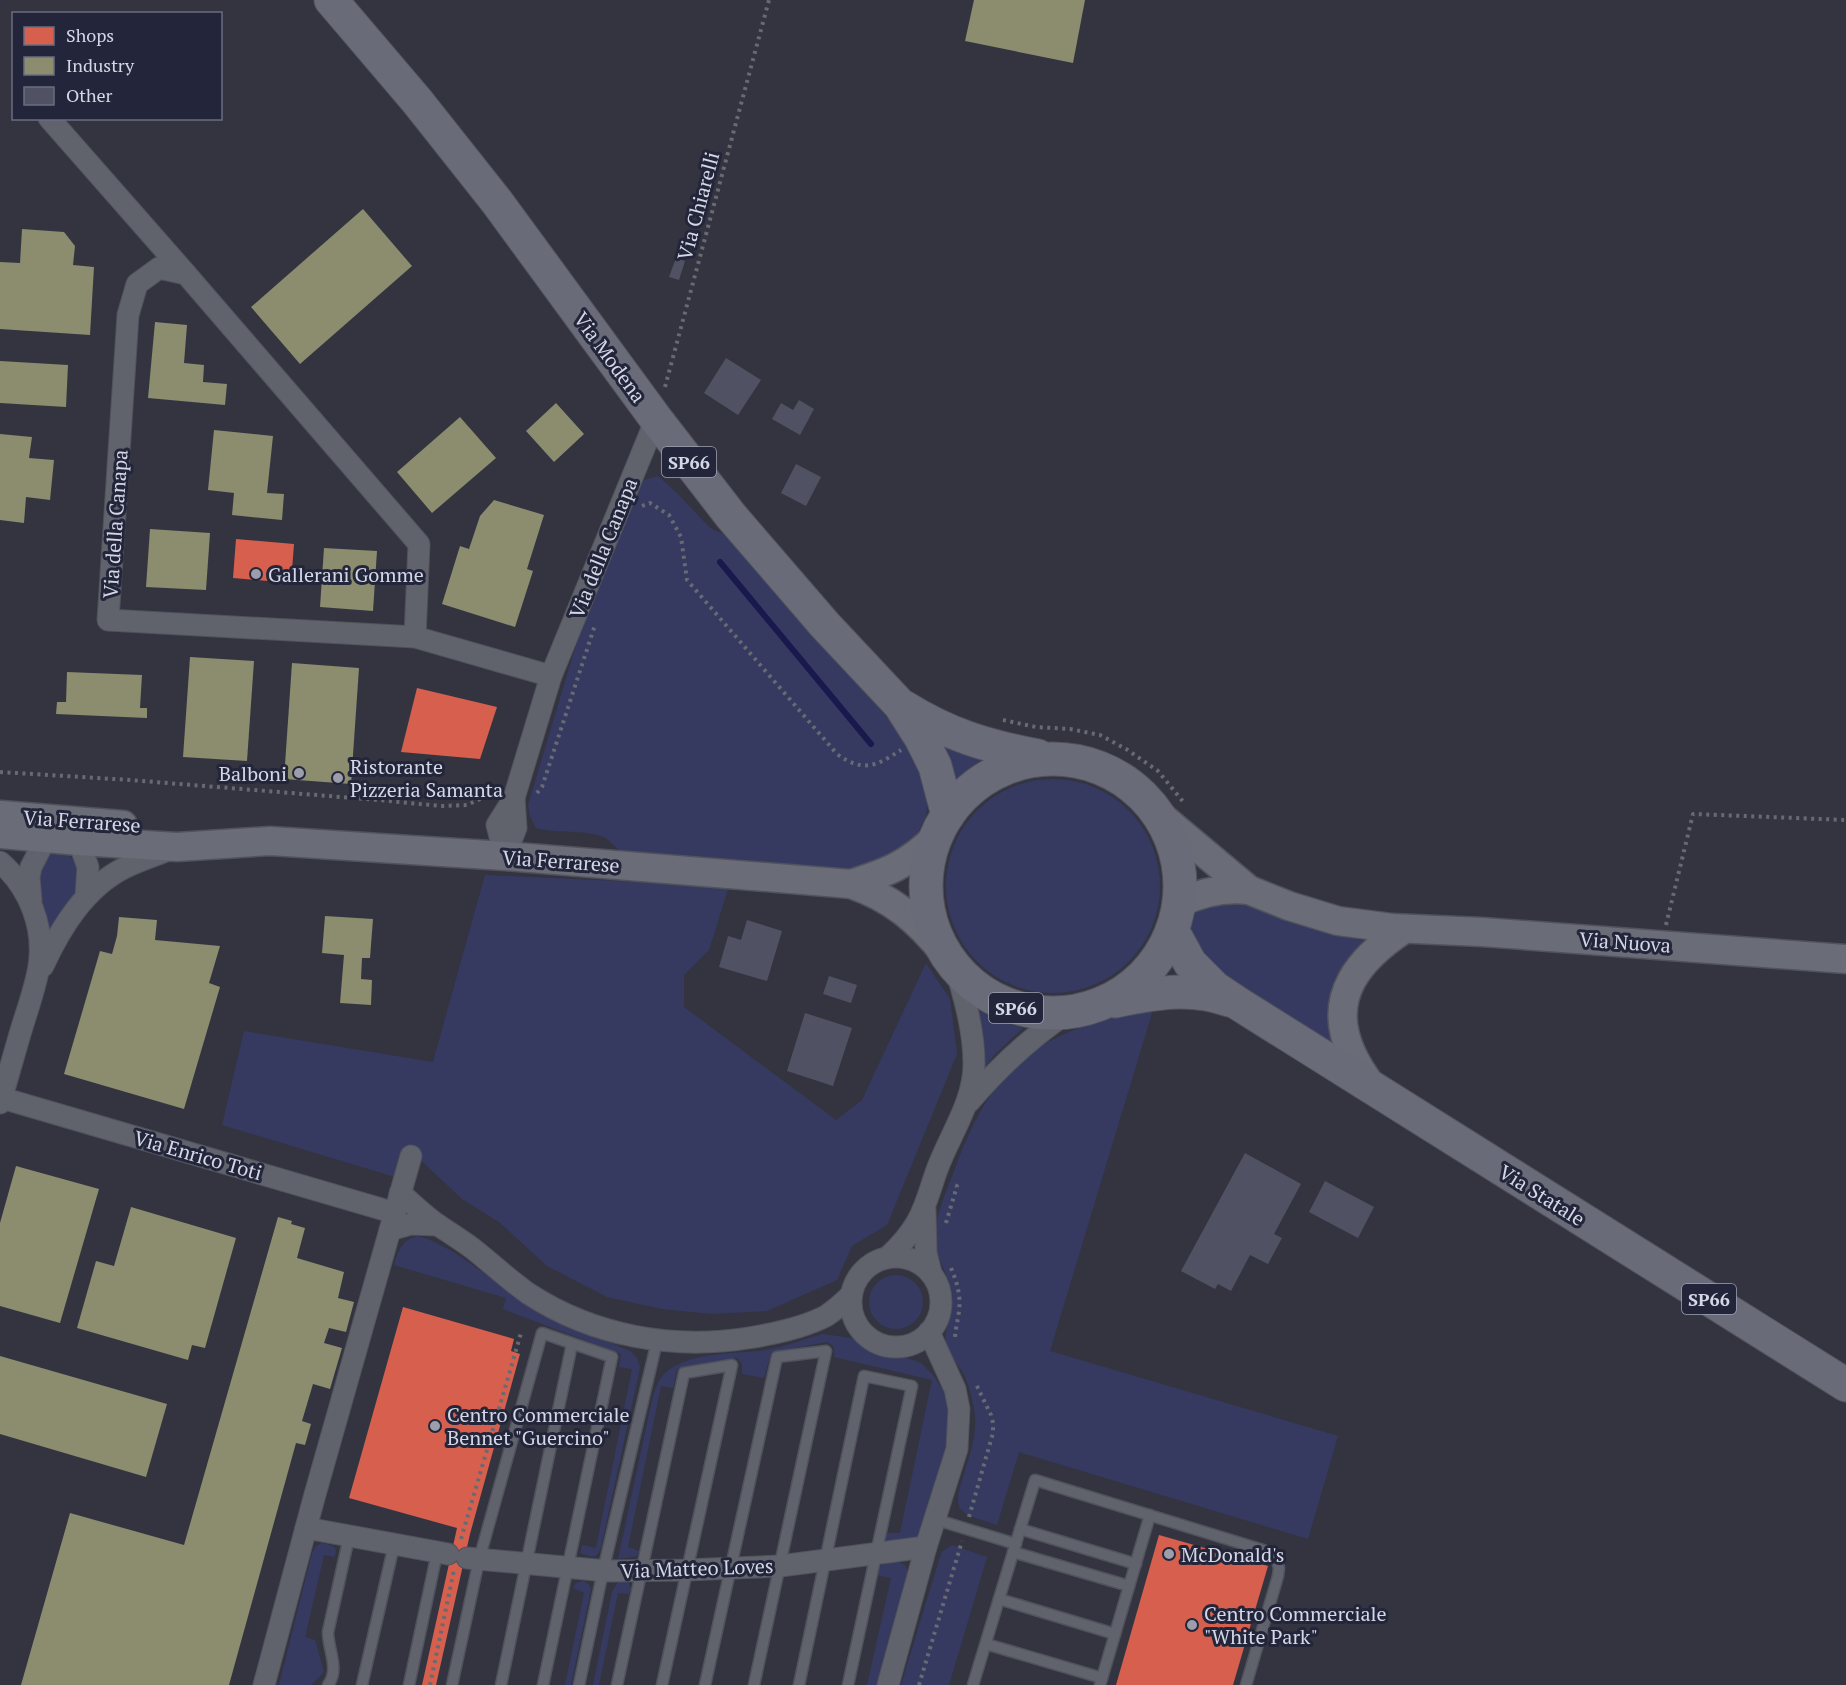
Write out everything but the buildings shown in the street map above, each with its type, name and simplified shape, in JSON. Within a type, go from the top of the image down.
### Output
[{"type":"main road","name":"Via Modena","points":[[331,0],[417,101],[497,202],[656,419],[731,516],[825,626],[900,705],[935,766],[941,826]]},
{"type":"main road","name":"Via Modena","points":[[900,705],[925,720],[970,740],[1049,759]]},
{"type":"main road","name":"Via Modena","points":[[1069,760],[1095,766],[1116,776],[1133,787],[1149,803],[1172,810],[1163,822],[1173,842],[1178,863],[1180,884],[1176,917],[1163,950],[1153,965],[1139,981],[1117,997],[1085,1010],[1041,1013],[1019,1009],[998,1001],[970,983],[951,962],[932,926],[926,895],[929,856],[941,826],[966,793],[980,781],[996,772],[1029,761],[1069,760]]},
{"type":"main road","name":"Via Nuova","points":[[1172,810],[1249,890]]},
{"type":"main road","name":"Via Ferrarese","points":[[0,815],[63,833],[177,847],[270,841],[505,856],[851,884],[869,890],[902,910],[917,922],[951,962]]},
{"type":"main road","name":"Via Ferrarese","points":[[851,884],[887,873],[904,864],[920,853],[941,826]]},
{"type":"main road","name":"Via Ferrarese","points":[[0,834],[244,832],[270,841]]},
{"type":"main road","name":"Via Nuova","points":[[1176,917],[1194,896],[1232,888],[1249,890],[1331,919],[1371,926],[1846,959]]},
{"type":"main road","name":"Via Statale","points":[[1176,917],[1190,963],[1215,988],[1846,1384]]},
{"type":"main road","points":[[1372,1088],[1357,1065],[1346,1036],[1342,1010],[1345,997],[1356,974],[1373,952],[1404,929]]},
{"type":"main road","name":"Via Statale","points":[[1104,1003],[1162,992],[1183,991],[1203,992],[1239,1004]]},
{"type":"street","points":[[50,120],[186,274],[418,544],[415,637]]},
{"type":"street","name":"Via della Canapa","points":[[186,274],[159,268],[137,284],[128,315],[108,620],[415,637],[551,676]]},
{"type":"street","name":"Via della Canapa","points":[[505,856],[497,825],[514,795],[551,676],[656,419]]},
{"type":"street","points":[[31,906],[29,877],[31,867],[63,833],[88,867],[86,897]]},
{"type":"street","points":[[33,989],[65,924],[97,886],[119,871],[177,847]]},
{"type":"street","points":[[0,862],[22,888],[31,906],[38,927],[40,954],[33,989],[1,1101]]},
{"type":"street","points":[[951,962],[969,1017],[973,1042],[974,1065],[967,1105]]},
{"type":"street","points":[[888,1257],[908,1236],[925,1206],[939,1165],[967,1105],[985,1083],[1020,1049],[1067,1012]]},
{"type":"street","name":"Via Enrico Toti","points":[[1,1101],[395,1212]]},
{"type":"street","points":[[264,1685],[411,1156]]},
{"type":"street","points":[[798,1327],[853,1330],[878,1343],[892,1347],[906,1346],[918,1341],[929,1332],[936,1322],[940,1303],[937,1284],[931,1273],[926,1253],[925,1206]]},
{"type":"street","points":[[395,1212],[411,1224],[438,1225]]},
{"type":"street","points":[[395,1212],[438,1225],[473,1249],[530,1294],[566,1314],[603,1328],[657,1341],[698,1343],[730,1341],[798,1327],[827,1315],[851,1295]]},
{"type":"street","points":[[866,1336],[856,1324],[851,1310],[851,1295],[854,1284],[867,1266],[888,1257],[900,1257],[911,1259],[931,1273]]},
{"type":"street","points":[[888,1685],[934,1519],[957,1449],[959,1409],[955,1389],[929,1332]]},
{"type":"street","points":[[906,1346],[921,1354],[947,1375]]},
{"type":"street","name":"Via Matteo Loves","points":[[306,1528],[458,1556],[603,1571],[780,1566],[926,1547]]},
{"type":"lane","points":[[409,1685],[542,1333],[612,1357],[543,1685]]},
{"type":"lane","points":[[579,1685],[603,1571],[657,1341]]},
{"type":"lane","points":[[501,1685],[572,1344]]},
{"type":"lane","points":[[705,1685],[777,1357],[826,1351],[754,1685]]},
{"type":"lane","points":[[617,1685],[684,1373],[732,1365],[662,1685]]},
{"type":"lane","points":[[799,1685],[864,1376],[912,1386],[848,1685]]},
{"type":"lane","points":[[974,1685],[1035,1480],[1263,1550],[1276,1557],[1279,1562],[1278,1576],[1246,1685]]},
{"type":"lane","points":[[986,1644],[1101,1682],[1150,1515]]},
{"type":"lane","points":[[934,1519],[1129,1586]]},
{"type":"lane","points":[[1020,1529],[1136,1564]]},
{"type":"lane","points":[[328,1685],[333,1678],[334,1671],[327,1632],[349,1537]]},
{"type":"lane","points":[[362,1685],[394,1545]]},
{"type":"lane","points":[[452,1685],[458,1556]]},
{"type":"lane","points":[[999,1599],[1115,1635]]},
{"type":"path","name":"Via Chiarelli","points":[[656,419],[769,0]]},
{"type":"path","points":[[633,510],[650,503],[669,515],[681,537],[687,580],[837,754],[859,766],[872,766],[921,738]]},
{"type":"path","points":[[0,772],[130,780],[441,806],[467,805],[538,792],[542,787],[597,621]]},
{"type":"path","points":[[997,719],[1036,727],[1070,729],[1100,735],[1126,749],[1158,771],[1172,810]]},
{"type":"path","points":[[1665,930],[1693,814],[1846,820]]},
{"type":"path","points":[[430,1685],[458,1556],[521,1332]]},
{"type":"shaded area","points":[[658,476],[710,528],[735,540],[902,735],[929,788],[926,816],[914,841],[871,865],[817,869],[626,856],[604,837],[588,833],[536,828],[528,805],[573,655],[603,568],[637,488],[644,480]]},
{"type":"shaded area","points":[[938,738],[988,757],[952,782]]},
{"type":"shaded area","points":[[1053,779],[1084,784],[1103,792],[1121,804],[1135,818],[1147,836],[1155,855],[1160,886],[1155,917],[1147,936],[1135,954],[1121,968],[1103,980],[1084,988],[1053,993],[1022,988],[1003,980],[985,968],[971,954],[959,936],[951,917],[946,886],[951,855],[959,836],[971,818],[985,804],[1003,792],[1022,784]]},
{"type":"shaded area","points":[[56,850],[72,858],[78,867],[79,877],[74,897],[49,932],[33,876],[42,854]]},
{"type":"shaded area","points":[[485,875],[729,886],[709,950],[684,975],[684,1007],[836,1120],[862,1100],[926,963],[950,999],[957,1054],[887,1225],[852,1246],[837,1280],[767,1311],[712,1314],[662,1309],[607,1297],[547,1266],[499,1222],[462,1199],[411,1151],[395,1177],[222,1125],[244,1031],[433,1062]]},
{"type":"shaded area","points":[[1235,902],[1306,926],[1369,942],[1339,1048],[1208,967],[1189,929],[1190,920],[1205,904]]},
{"type":"shaded area","points":[[1155,1003],[1050,1351],[1338,1436],[1308,1539],[1019,1452],[997,1525],[967,1515],[959,1507],[959,1492],[974,1439],[975,1415],[967,1381],[950,1356],[946,1345],[952,1296],[937,1251],[935,1235],[940,1209],[962,1150],[977,1118],[996,1088],[1019,1062],[1033,1051],[1076,1029]]},
{"type":"shaded area","points":[[977,1010],[1023,1028],[994,1055],[983,1070],[984,1040]]},
{"type":"shaded area","points":[[417,1236],[452,1251],[531,1305],[578,1329],[630,1351],[637,1358],[640,1368],[598,1554],[592,1557],[580,1553],[582,1545],[596,1548],[632,1369],[619,1367],[621,1354],[503,1309],[506,1298],[394,1265],[401,1247]]},
{"type":"shaded area","points":[[896,1275],[906,1277],[915,1283],[921,1292],[923,1302],[921,1312],[915,1321],[906,1327],[896,1329],[886,1327],[877,1321],[871,1312],[869,1302],[871,1292],[877,1283],[886,1277]]},
{"type":"shaded area","points":[[823,1334],[851,1338],[883,1354],[921,1363],[943,1390],[948,1406],[949,1441],[919,1540],[892,1543],[886,1539],[886,1533],[900,1533],[932,1380],[834,1357],[833,1347],[826,1342],[771,1353],[764,1378],[742,1374],[742,1364],[737,1358],[677,1369],[673,1388],[661,1386],[628,1547],[639,1551],[637,1556],[618,1559],[652,1400],[660,1379],[680,1363],[694,1359],[772,1349]]},
{"type":"shaded area","points":[[322,1543],[333,1546],[336,1550],[335,1557],[324,1555],[305,1637],[315,1640],[324,1672],[311,1685],[279,1685],[312,1553],[316,1546]]},
{"type":"shaded area","points":[[952,1545],[987,1557],[949,1685],[901,1685],[939,1560],[942,1552]]},
{"type":"shaded area","points":[[891,1561],[900,1562],[905,1566],[908,1571],[908,1580],[877,1685],[867,1685],[891,1578],[876,1575],[880,1566]]},
{"type":"shaded area","points":[[583,1581],[589,1584],[591,1589],[571,1685],[565,1685],[584,1593],[573,1588],[576,1583]]},
{"type":"shaded area","points":[[618,1582],[628,1582],[631,1588],[629,1594],[618,1593],[599,1685],[593,1685],[612,1592]]},
{"type":"waterway","points":[[720,562],[871,744]]},
{"type":"place","name":"Gallerani Gomme","points":[[256,574]]},
{"type":"place","name":"Balboni","points":[[299,773]]},
{"type":"place","name":"Ristorante Pizzeria Samanta","points":[[338,778]]},
{"type":"place","name":"Centro Commerciale Bennet \"Guercino\"","points":[[435,1426]]},
{"type":"place","name":"McDonald's","points":[[1169,1554]]},
{"type":"place","name":"Centro Commerciale \"White Park\"","points":[[1192,1625]]}]
